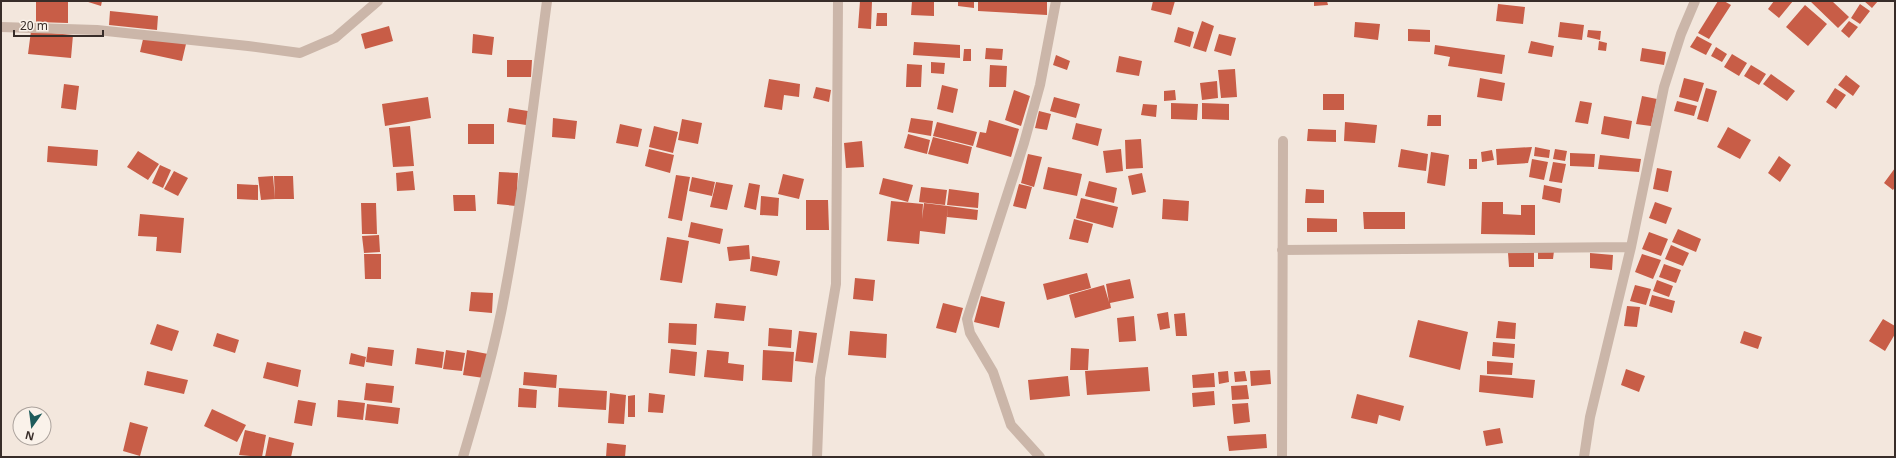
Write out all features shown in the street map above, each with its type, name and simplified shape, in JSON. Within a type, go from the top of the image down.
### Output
[{"type":"street","points":[[1,27],[97,30],[248,46],[300,54],[335,38],[378,1]]},
{"type":"street","points":[[463,457],[482,395],[505,293],[521,195],[547,1]]},
{"type":"street","points":[[817,457],[820,378],[836,284],[836,187],[839,90],[838,1]]},
{"type":"street","points":[[1040,457],[1011,425],[993,372],[970,333],[967,319],[1024,143],[1040,85],[1056,1]]},
{"type":"street","points":[[1584,457],[1590,417],[1631,247],[1664,87],[1681,34],[1695,1]]},
{"type":"street","points":[[1282,457],[1283,141]]},
{"type":"street","points":[[1282,250],[1631,247]]},
{"type":"building","points":[[36,1],[68,1],[68,23],[36,22]]},
{"type":"building","points":[[85,1],[102,1],[101,6]]},
{"type":"building","points":[[860,1],[872,1],[871,29],[858,28]]},
{"type":"building","points":[[912,1],[934,1],[934,16],[911,15]]},
{"type":"building","points":[[958,1],[974,1],[974,8],[958,6]]},
{"type":"building","points":[[978,1],[1047,2],[1047,15],[978,11]]},
{"type":"building","points":[[1153,1],[1175,1],[1171,15],[1151,10]]},
{"type":"building","points":[[1314,1],[1327,1],[1328,5],[1314,6]]},
{"type":"building","points":[[1718,1],[1724,1],[1731,5],[1709,39],[1698,33]]},
{"type":"building","points":[[1774,1],[1793,1],[1779,18],[1768,9]]},
{"type":"building","points":[[1810,1],[1832,1],[1849,17],[1838,28]]},
{"type":"building","points":[[1864,1],[1878,1],[1872,8]]},
{"type":"building","points":[[1498,4],[1525,7],[1523,24],[1496,21]]},
{"type":"building","points":[[1860,4],[1870,11],[1860,24],[1851,18]]},
{"type":"building","points":[[1805,5],[1827,24],[1808,46],[1786,27]]},
{"type":"building","points":[[110,11],[158,16],[157,30],[109,25]]},
{"type":"building","points":[[877,13],[887,13],[887,26],[876,26]]},
{"type":"building","points":[[1202,21],[1214,26],[1206,52],[1193,48]]},
{"type":"building","points":[[1849,21],[1858,27],[1849,38],[1841,31]]},
{"type":"building","points":[[1355,22],[1380,24],[1378,40],[1354,37]]},
{"type":"building","points":[[1560,22],[1584,25],[1582,40],[1558,37]]},
{"type":"building","points":[[389,26],[393,41],[365,49],[361,34]]},
{"type":"building","points":[[1178,27],[1194,32],[1190,47],[1174,42]]},
{"type":"building","points":[[1408,29],[1430,30],[1430,42],[1408,41]]},
{"type":"building","points":[[1588,30],[1601,31],[1600,40],[1587,37]]},
{"type":"building","points":[[31,31],[73,35],[71,58],[28,54]]},
{"type":"building","points":[[473,34],[494,37],[492,55],[472,53]]},
{"type":"building","points":[[1219,34],[1236,38],[1231,56],[1214,51]]},
{"type":"building","points":[[144,35],[186,44],[182,61],[140,52]]},
{"type":"building","points":[[1697,36],[1712,44],[1706,55],[1690,47]]},
{"type":"building","points":[[1531,41],[1554,46],[1552,57],[1528,53]]},
{"type":"building","points":[[1599,41],[1607,43],[1606,51],[1598,50]]},
{"type":"building","points":[[914,42],[960,45],[960,58],[913,55]]},
{"type":"building","points":[[1435,45],[1505,55],[1502,74],[1448,66],[1450,57],[1434,54]]},
{"type":"building","points":[[1716,47],[1727,54],[1722,62],[1711,56]]},
{"type":"building","points":[[986,48],[1003,49],[1002,60],[985,59]]},
{"type":"building","points":[[1642,48],[1666,52],[1664,65],[1640,61]]},
{"type":"building","points":[[964,49],[971,49],[971,61],[963,61]]},
{"type":"building","points":[[1732,54],[1747,63],[1739,76],[1724,67]]},
{"type":"building","points":[[1056,55],[1070,61],[1067,70],[1053,65]]},
{"type":"building","points":[[1119,56],[1142,61],[1139,76],[1116,72]]},
{"type":"building","points":[[507,60],[532,60],[531,77],[507,77]]},
{"type":"building","points":[[931,62],[945,63],[944,74],[931,73]]},
{"type":"building","points":[[907,64],[922,65],[921,87],[906,87]]},
{"type":"building","points":[[990,65],[1007,66],[1006,87],[989,87]]},
{"type":"building","points":[[1751,65],[1766,74],[1759,85],[1744,76]]},
{"type":"building","points":[[1235,69],[1237,97],[1221,98],[1218,70]]},
{"type":"building","points":[[1771,74],[1795,91],[1787,101],[1763,84]]},
{"type":"building","points":[[1846,75],[1860,86],[1853,96],[1838,85]]},
{"type":"building","points":[[1480,78],[1505,83],[1502,101],[1477,97]]},
{"type":"building","points":[[1684,78],[1704,83],[1698,102],[1679,97]]},
{"type":"building","points":[[769,79],[800,84],[799,97],[784,95],[782,110],[764,107]]},
{"type":"building","points":[[1217,81],[1218,98],[1202,100],[1200,83]]},
{"type":"building","points":[[64,84],[79,86],[76,110],[61,108]]},
{"type":"building","points":[[942,85],[958,89],[953,113],[937,109]]},
{"type":"building","points":[[816,87],[831,90],[829,102],[813,98]]},
{"type":"building","points":[[1706,88],[1717,91],[1708,122],[1697,119]]},
{"type":"building","points":[[1835,88],[1846,95],[1836,109],[1826,102]]},
{"type":"building","points":[[1014,90],[1030,96],[1021,126],[1005,120]]},
{"type":"building","points":[[1175,90],[1176,100],[1164,101],[1164,91]]},
{"type":"building","points":[[1323,94],[1344,94],[1344,110],[1323,110]]},
{"type":"building","points":[[1642,96],[1657,99],[1651,126],[1636,124]]},
{"type":"building","points":[[428,97],[431,118],[385,126],[382,104]]},
{"type":"building","points":[[1054,97],[1080,104],[1076,118],[1050,111]]},
{"type":"building","points":[[1580,101],[1592,103],[1588,124],[1575,122]]},
{"type":"building","points":[[1677,101],[1697,106],[1694,116],[1674,111]]},
{"type":"building","points":[[1171,103],[1198,104],[1197,120],[1171,119]]},
{"type":"building","points":[[1202,103],[1229,104],[1229,120],[1202,119]]},
{"type":"building","points":[[1143,104],[1157,105],[1156,117],[1141,115]]},
{"type":"building","points":[[509,108],[528,111],[526,125],[507,122]]},
{"type":"building","points":[[1039,111],[1051,114],[1047,130],[1035,128]]},
{"type":"building","points":[[1428,115],[1441,115],[1441,126],[1427,126]]},
{"type":"building","points":[[1604,116],[1632,121],[1629,139],[1601,134]]},
{"type":"building","points":[[553,118],[577,121],[575,139],[552,137]]},
{"type":"building","points":[[911,118],[933,121],[931,136],[908,132]]},
{"type":"building","points":[[682,119],[702,123],[698,144],[678,140]]},
{"type":"building","points":[[989,120],[1019,129],[1011,157],[976,147],[980,132],[986,133]]},
{"type":"building","points":[[937,122],[977,132],[973,146],[933,136]]},
{"type":"building","points":[[1345,122],[1377,125],[1375,143],[1344,141]]},
{"type":"building","points":[[1076,123],[1102,129],[1098,146],[1072,139]]},
{"type":"building","points":[[468,124],[494,124],[494,144],[468,144]]},
{"type":"building","points":[[620,124],[642,129],[638,147],[616,143]]},
{"type":"building","points":[[410,126],[414,166],[393,167],[389,128]]},
{"type":"building","points":[[654,126],[678,132],[673,153],[649,147]]},
{"type":"building","points":[[1728,127],[1751,140],[1740,159],[1717,147]]},
{"type":"building","points":[[1308,129],[1336,130],[1336,142],[1307,141]]},
{"type":"building","points":[[908,134],[930,140],[927,154],[904,148]]},
{"type":"building","points":[[933,137],[972,147],[968,164],[928,154]]},
{"type":"building","points":[[1141,139],[1143,168],[1126,169],[1125,140]]},
{"type":"building","points":[[862,141],[864,167],[846,168],[844,143]]},
{"type":"building","points":[[48,146],[98,150],[97,166],[47,162]]},
{"type":"building","points":[[1532,147],[1528,163],[1497,165],[1496,149]]},
{"type":"building","points":[[1535,147],[1550,150],[1549,158],[1534,156]]},
{"type":"building","points":[[649,149],[674,155],[670,173],[645,166]]},
{"type":"building","points":[[1121,149],[1123,171],[1106,173],[1103,151]]},
{"type":"building","points":[[1401,149],[1428,154],[1426,171],[1398,167]]},
{"type":"building","points":[[1555,149],[1567,151],[1565,161],[1553,159]]},
{"type":"building","points":[[1492,150],[1494,160],[1482,162],[1481,152]]},
{"type":"building","points":[[138,151],[159,164],[148,180],[127,167]]},
{"type":"building","points":[[1431,152],[1449,155],[1445,186],[1427,183]]},
{"type":"building","points":[[1570,153],[1595,154],[1594,167],[1570,166]]},
{"type":"building","points":[[1028,154],[1042,157],[1034,187],[1021,183]]},
{"type":"building","points":[[1600,155],[1641,159],[1639,172],[1598,169]]},
{"type":"building","points":[[1779,156],[1791,165],[1780,182],[1768,173]]},
{"type":"building","points":[[1469,159],[1477,159],[1477,169],[1469,169]]},
{"type":"building","points":[[1532,159],[1548,162],[1544,180],[1529,177]]},
{"type":"building","points":[[1553,162],[1566,164],[1562,183],[1549,181]]},
{"type":"building","points":[[160,165],[171,170],[163,188],[152,183]]},
{"type":"building","points":[[1048,167],[1082,174],[1077,196],[1043,189]]},
{"type":"building","points":[[1657,168],[1672,171],[1668,192],[1653,189]]},
{"type":"building","points":[[1895,168],[1895,187],[1893,190],[1884,183]]},
{"type":"building","points":[[174,171],[188,178],[178,196],[164,189]]},
{"type":"building","points":[[413,171],[415,190],[397,191],[396,173]]},
{"type":"building","points":[[499,172],[518,173],[516,206],[497,204]]},
{"type":"building","points":[[1142,173],[1146,192],[1132,195],[1128,176]]},
{"type":"building","points":[[783,174],[804,179],[799,199],[778,194]]},
{"type":"building","points":[[676,175],[690,177],[682,221],[668,218]]},
{"type":"building","points":[[273,176],[275,199],[261,200],[258,177]]},
{"type":"building","points":[[274,176],[293,176],[294,199],[275,199]]},
{"type":"building","points":[[692,177],[715,182],[712,196],[689,191]]},
{"type":"building","points":[[883,178],[913,185],[908,202],[879,194]]},
{"type":"building","points":[[1089,181],[1117,188],[1114,203],[1085,196]]},
{"type":"building","points":[[716,182],[733,185],[727,210],[710,207]]},
{"type":"building","points":[[749,183],[760,185],[756,210],[744,207]]},
{"type":"building","points":[[237,184],[258,185],[258,200],[237,199]]},
{"type":"building","points":[[1019,184],[1032,187],[1026,209],[1013,206]]},
{"type":"building","points":[[1544,185],[1562,189],[1560,203],[1542,199]]},
{"type":"building","points":[[921,187],[947,190],[945,205],[919,202]]},
{"type":"building","points":[[949,189],[979,193],[978,208],[947,205]]},
{"type":"building","points":[[1306,189],[1324,190],[1324,203],[1305,203]]},
{"type":"building","points":[[453,195],[475,195],[476,211],[454,211]]},
{"type":"building","points":[[761,196],[779,198],[778,216],[760,215]]},
{"type":"building","points":[[1081,198],[1118,207],[1113,228],[1076,218]]},
{"type":"building","points":[[1163,199],[1189,201],[1188,221],[1162,219]]},
{"type":"building","points":[[806,200],[828,200],[829,230],[806,230]]},
{"type":"building","points":[[891,201],[923,204],[922,219],[924,203],[948,206],[945,234],[920,231],[919,244],[887,241]]},
{"type":"building","points":[[1482,202],[1503,202],[1503,214],[1521,215],[1521,205],[1535,205],[1535,235],[1481,234]]},
{"type":"building","points":[[1655,202],[1672,208],[1666,224],[1649,218]]},
{"type":"building","points":[[361,203],[376,203],[377,234],[362,234]]},
{"type":"building","points":[[948,206],[978,210],[977,220],[947,217]]},
{"type":"building","points":[[1363,212],[1405,212],[1405,229],[1364,229]]},
{"type":"building","points":[[140,214],[184,218],[181,253],[156,251],[157,237],[138,236]]},
{"type":"building","points":[[1307,218],[1337,219],[1337,232],[1307,232]]},
{"type":"building","points":[[1074,219],[1093,224],[1088,243],[1069,239]]},
{"type":"building","points":[[691,222],[723,229],[720,244],[688,237]]},
{"type":"building","points":[[1678,229],[1701,239],[1696,252],[1672,242]]},
{"type":"building","points":[[1649,232],[1668,239],[1661,256],[1642,249]]},
{"type":"building","points":[[379,235],[380,252],[364,253],[362,236]]},
{"type":"building","points":[[667,237],[689,241],[682,283],[660,280]]},
{"type":"building","points":[[749,245],[750,259],[729,261],[727,247]]},
{"type":"building","points":[[1671,245],[1689,253],[1683,266],[1665,259]]},
{"type":"building","points":[[1538,250],[1554,251],[1553,259],[1538,259]]},
{"type":"building","points":[[1534,252],[1534,267],[1509,267],[1508,253]]},
{"type":"building","points":[[1590,253],[1613,255],[1612,270],[1590,268]]},
{"type":"building","points":[[364,254],[381,254],[381,279],[365,279]]},
{"type":"building","points":[[1642,254],[1661,260],[1653,279],[1635,272]]},
{"type":"building","points":[[752,256],[780,261],[777,276],[750,271]]},
{"type":"building","points":[[1664,264],[1681,270],[1676,283],[1659,277]]},
{"type":"building","points":[[1087,273],[1091,288],[1047,300],[1043,284]]},
{"type":"building","points":[[855,278],[875,280],[873,301],[853,299]]},
{"type":"building","points":[[1130,279],[1134,298],[1110,303],[1111,308],[1075,318],[1069,295],[1104,285],[1109,302],[1106,284]]},
{"type":"building","points":[[1657,280],[1673,286],[1669,297],[1653,291]]},
{"type":"building","points":[[1635,285],[1651,289],[1646,305],[1630,301]]},
{"type":"building","points":[[471,292],[493,293],[492,313],[469,311]]},
{"type":"building","points":[[1652,295],[1675,301],[1672,313],[1649,306]]},
{"type":"building","points":[[981,296],[1005,302],[999,328],[974,322]]},
{"type":"building","points":[[716,303],[746,306],[744,321],[714,318]]},
{"type":"building","points":[[943,303],[963,308],[956,333],[936,328]]},
{"type":"building","points":[[1627,306],[1640,307],[1637,327],[1624,326]]},
{"type":"building","points":[[1168,312],[1170,328],[1160,330],[1157,314]]},
{"type":"building","points":[[1185,313],[1187,336],[1176,336],[1174,314]]},
{"type":"building","points":[[1134,316],[1136,341],[1119,342],[1117,318]]},
{"type":"building","points":[[1883,319],[1895,326],[1895,334],[1885,351],[1869,341]]},
{"type":"building","points":[[1418,320],[1468,332],[1460,370],[1409,357]]},
{"type":"building","points":[[1498,321],[1516,323],[1515,339],[1496,338]]},
{"type":"building","points":[[669,323],[697,324],[696,345],[668,343]]},
{"type":"building","points":[[157,324],[179,331],[172,351],[150,344]]},
{"type":"building","points":[[769,328],[792,330],[791,348],[768,346]]},
{"type":"building","points":[[799,331],[817,333],[813,363],[795,361]]},
{"type":"building","points":[[850,331],[887,334],[886,358],[848,355]]},
{"type":"building","points":[[1744,331],[1762,337],[1758,349],[1740,343]]},
{"type":"building","points":[[217,333],[239,340],[235,353],[213,346]]},
{"type":"building","points":[[1493,342],[1515,344],[1514,358],[1492,356]]},
{"type":"building","points":[[368,347],[394,350],[392,366],[366,362]]},
{"type":"building","points":[[417,348],[444,352],[442,368],[415,364]]},
{"type":"building","points":[[1071,348],[1089,349],[1088,370],[1070,370]]},
{"type":"building","points":[[671,349],[697,352],[695,376],[669,373]]},
{"type":"building","points":[[446,350],[465,353],[462,371],[443,369]]},
{"type":"building","points":[[467,350],[488,354],[484,378],[463,375]]},
{"type":"building","points":[[707,350],[729,352],[728,363],[744,365],[743,381],[704,377]]},
{"type":"building","points":[[763,350],[794,352],[792,382],[762,380]]},
{"type":"building","points":[[351,353],[366,357],[364,367],[349,364]]},
{"type":"building","points":[[1487,361],[1513,363],[1512,375],[1487,374]]},
{"type":"building","points":[[267,362],[301,370],[298,387],[263,378]]},
{"type":"building","points":[[1148,367],[1150,391],[1087,395],[1085,371]]},
{"type":"building","points":[[1626,369],[1645,376],[1639,392],[1621,385]]},
{"type":"building","points":[[1270,370],[1271,384],[1251,386],[1250,371]]},
{"type":"building","points":[[147,371],[188,380],[184,394],[144,385]]},
{"type":"building","points":[[1228,371],[1229,382],[1219,384],[1218,372]]},
{"type":"building","points":[[1245,371],[1247,381],[1235,382],[1234,372]]},
{"type":"building","points":[[524,372],[557,375],[556,388],[523,385]]},
{"type":"building","points":[[1214,373],[1215,387],[1193,388],[1192,375]]},
{"type":"building","points":[[1480,375],[1535,380],[1533,398],[1479,392]]},
{"type":"building","points":[[1068,376],[1070,396],[1030,400],[1028,380]]},
{"type":"building","points":[[366,383],[394,386],[392,403],[364,400]]},
{"type":"building","points":[[1247,385],[1249,399],[1232,400],[1231,386]]},
{"type":"building","points":[[519,388],[537,390],[536,408],[518,407]]},
{"type":"building","points":[[559,388],[607,391],[606,410],[558,407]]},
{"type":"building","points":[[1214,391],[1215,405],[1193,407],[1192,393]]},
{"type":"building","points":[[610,393],[626,395],[624,424],[608,423]]},
{"type":"building","points":[[649,393],[665,395],[663,413],[648,412]]},
{"type":"building","points":[[1357,394],[1404,406],[1400,421],[1379,415],[1377,424],[1351,418]]},
{"type":"building","points":[[635,395],[635,417],[628,417],[628,396]]},
{"type":"building","points":[[298,400],[316,403],[312,426],[294,423]]},
{"type":"building","points":[[338,400],[365,403],[363,420],[337,417]]},
{"type":"building","points":[[1248,403],[1250,422],[1234,424],[1232,404]]},
{"type":"building","points":[[367,404],[400,408],[398,424],[365,420]]},
{"type":"building","points":[[212,409],[246,425],[237,442],[204,426]]},
{"type":"building","points":[[130,422],[148,427],[140,456],[123,451]]},
{"type":"building","points":[[1500,428],[1503,443],[1486,446],[1483,431]]},
{"type":"building","points":[[245,430],[266,435],[262,457],[239,455]]},
{"type":"building","points":[[1266,434],[1267,448],[1229,451],[1227,436]]},
{"type":"building","points":[[269,437],[294,443],[291,457],[265,457]]},
{"type":"building","points":[[607,443],[626,445],[625,457],[606,457]]}]
